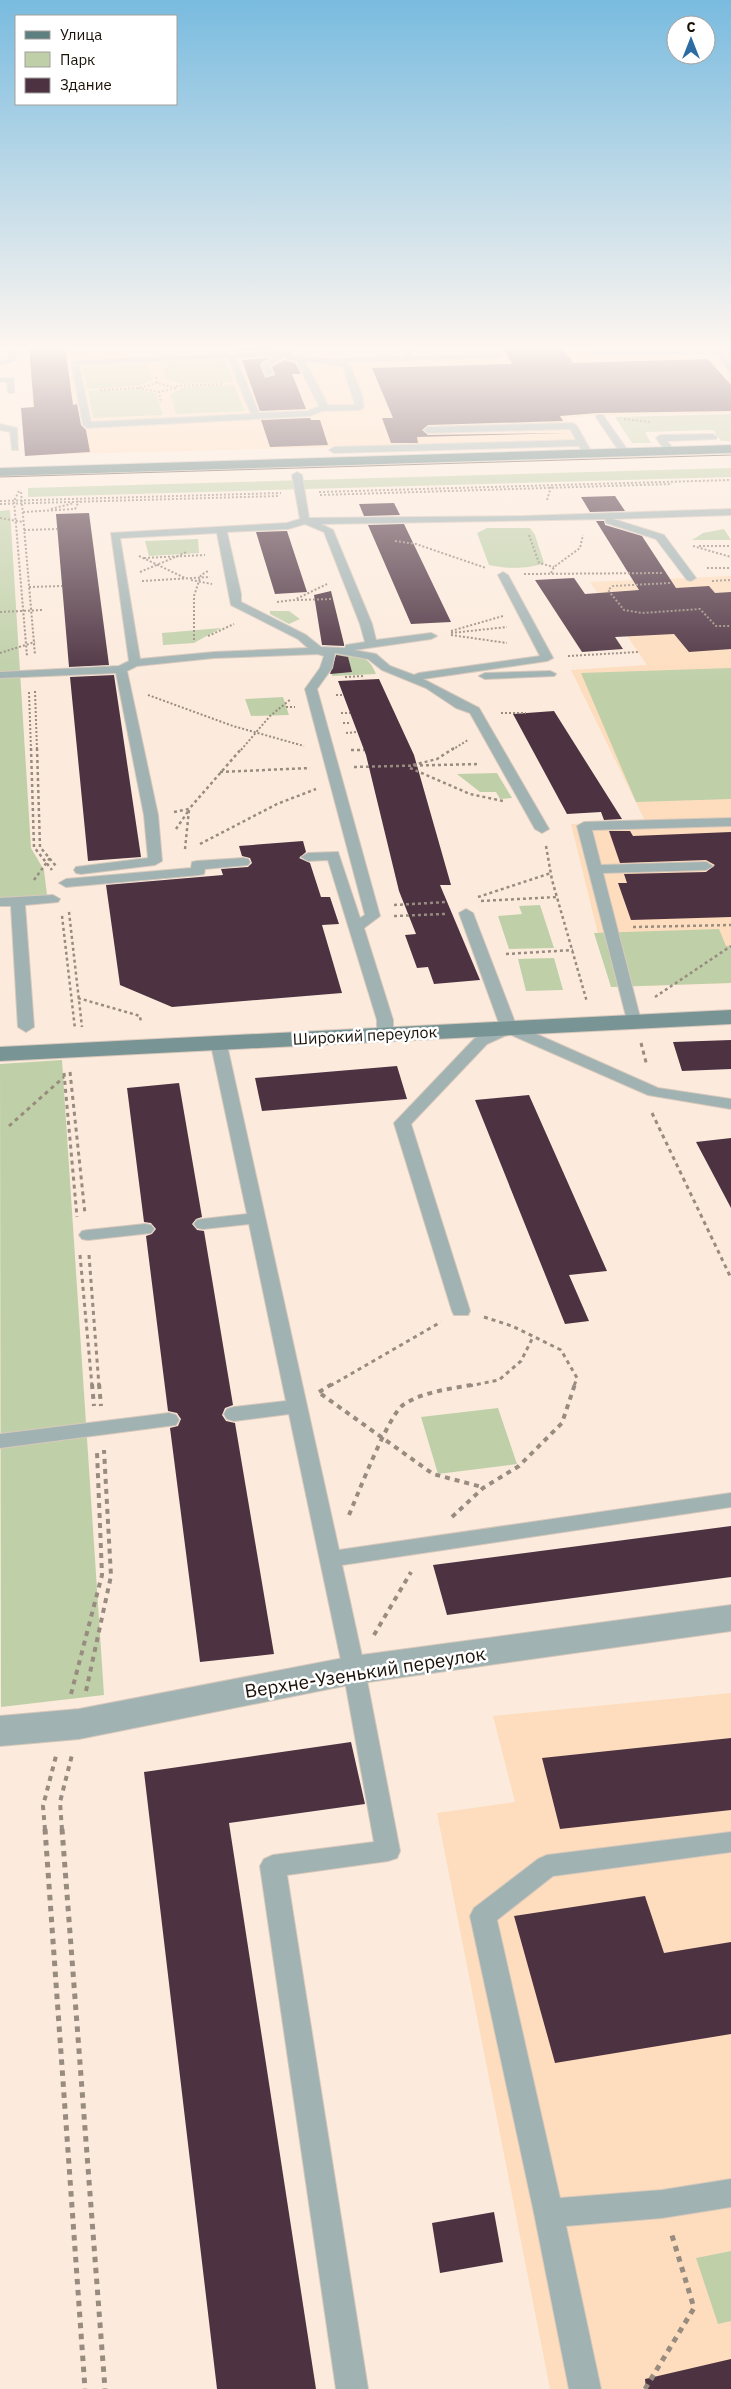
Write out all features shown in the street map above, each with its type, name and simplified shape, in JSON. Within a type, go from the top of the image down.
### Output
[{"type":"main road","points":[[0,484],[296,469],[454,457]]},
{"type":"main road","points":[[0,472],[731,462]]},
{"type":"street","name":"Широкий переулок","points":[[0,1054],[219,1045],[385,1033],[509,1028],[631,1016],[731,1017]]},
{"type":"street","name":"Верхне-Узенький переулок","points":[[0,1731],[79,1724],[354,1670],[731,1618]]},
{"type":"lane","points":[[296,469],[306,521]]},
{"type":"lane","points":[[136,664],[115,535],[221,534],[288,526],[306,521],[524,519],[731,512]]},
{"type":"lane","points":[[594,517],[660,537],[688,575]]},
{"type":"lane","points":[[306,521],[328,530],[366,624],[371,644]]},
{"type":"lane","points":[[221,534],[235,588],[235,603],[302,637],[317,650],[330,654],[310,689],[374,916],[356,928]]},
{"type":"lane","points":[[419,676],[544,653],[503,575]]},
{"type":"lane","points":[[335,650],[431,636]]},
{"type":"lane","points":[[0,675],[121,669],[136,664],[214,655],[335,650],[372,656],[386,668],[405,674],[430,686],[460,706],[475,711],[487,729],[542,829]]},
{"type":"lane","points":[[81,870],[155,861],[151,815],[121,669]]},
{"type":"lane","points":[[405,674],[446,678],[550,674]]},
{"type":"lane","points":[[631,1016],[584,826],[731,822]]},
{"type":"lane","points":[[308,857],[332,855],[385,1020],[385,1033]]},
{"type":"lane","points":[[66,883],[199,871],[197,865],[243,862]]},
{"type":"lane","points":[[595,868],[706,866]]},
{"type":"lane","points":[[0,902],[18,901],[57,904]]},
{"type":"lane","points":[[18,901],[26,1027]]},
{"type":"lane","points":[[466,913],[509,1028],[654,1092],[731,1104]]},
{"type":"lane","points":[[461,1311],[402,1123],[481,1041],[509,1028]]},
{"type":"lane","points":[[219,1045],[354,1670],[388,1851],[273,1866],[352,2389]]},
{"type":"lane","points":[[692,1097],[731,1096]]},
{"type":"lane","points":[[203,1224],[255,1218]]},
{"type":"lane","points":[[88,1235],[145,1229]]},
{"type":"lane","points":[[234,1414],[296,1406]]},
{"type":"lane","points":[[0,1441],[169,1420]]},
{"type":"lane","points":[[329,1559],[731,1500]]},
{"type":"lane","points":[[585,2389],[549,2212],[483,1916],[547,1866],[731,1842]]},
{"type":"lane","points":[[549,2212],[662,2204],[731,2193]]},
{"type":"path","points":[[22,501],[79,501],[731,481]]},
{"type":"path","points":[[54,872],[34,847],[31,674],[35,642],[20,489],[14,502],[23,611],[31,674],[40,847],[65,876],[82,1030]]},
{"type":"path","points":[[0,503],[300,494]]},
{"type":"path","points":[[23,512],[75,509],[79,501]]},
{"type":"path","points":[[44,511],[79,501]]},
{"type":"path","points":[[594,517],[584,529],[580,548],[554,567],[551,573],[688,575]]},
{"type":"path","points":[[0,518],[23,522]]},
{"type":"path","points":[[524,519],[539,563],[554,567]]},
{"type":"path","points":[[24,530],[57,528]]},
{"type":"path","points":[[122,582],[221,534]]},
{"type":"path","points":[[387,539],[416,544],[503,575]]},
{"type":"path","points":[[116,540],[143,558],[186,579],[235,588]]},
{"type":"path","points":[[668,547],[731,546]]},
{"type":"path","points":[[119,560],[179,556],[227,557]]},
{"type":"path","points":[[194,643],[194,596],[201,575],[227,557]]},
{"type":"path","points":[[294,600],[345,575]]},
{"type":"path","points":[[122,582],[232,576]]},
{"type":"path","points":[[710,581],[731,580]]},
{"type":"path","points":[[671,583],[613,586],[608,590],[624,610],[642,613],[700,609],[716,626],[731,626]]},
{"type":"path","points":[[29,587],[62,586]]},
{"type":"path","points":[[258,614],[277,602],[355,598]]},
{"type":"path","points":[[0,612],[42,610]]},
{"type":"path","points":[[443,634],[523,610]]},
{"type":"path","points":[[443,634],[530,625]]},
{"type":"path","points":[[443,634],[544,653],[638,652]]},
{"type":"path","points":[[0,653],[35,642]]},
{"type":"path","points":[[124,684],[165,703],[257,733],[330,760]]},
{"type":"path","points":[[296,696],[285,702],[270,716],[189,809],[185,851],[277,804],[336,782]]},
{"type":"path","points":[[407,767],[436,759],[487,729]]},
{"type":"path","points":[[220,772],[330,760],[407,767],[506,763]]},
{"type":"path","points":[[407,767],[470,794],[497,801],[527,801]]},
{"type":"path","points":[[151,815],[189,809]]},
{"type":"path","points":[[542,829],[551,873],[588,1005]]},
{"type":"path","points":[[474,899],[551,873]]},
{"type":"path","points":[[57,904],[75,1031]]},
{"type":"path","points":[[392,916],[466,913]]},
{"type":"path","points":[[610,928],[731,924]]},
{"type":"path","points":[[731,946],[631,1016],[639,1035],[654,1092],[645,1098],[731,1278]]},
{"type":"path","points":[[483,955],[573,950]]},
{"type":"path","points":[[78,998],[140,1016],[142,1026]]},
{"type":"path","points":[[9,1126],[70,1071]]},
{"type":"path","points":[[296,1406],[461,1311],[512,1326],[561,1350],[577,1378],[562,1423],[520,1466],[483,1488],[465,1502],[427,1545],[354,1670]]},
{"type":"path","points":[[329,1559],[383,1436],[401,1406],[429,1393],[499,1380],[521,1360],[533,1336]]},
{"type":"path","points":[[319,1392],[383,1436],[433,1474],[483,1488]]},
{"type":"path","points":[[645,2389],[694,2308],[662,2204]]},
{"type":"shaded area","points":[[731,576],[731,983],[611,987],[571,824],[645,821],[571,670],[647,665],[590,582]]},
{"type":"shaded area","points":[[731,1693],[731,2389],[550,2389],[437,1813],[515,1802],[493,1716]]},
{"type":"green space","points":[[731,468],[731,477],[28,497],[28,488]]},
{"type":"green space","points":[[10,510],[31,848],[44,870],[47,895],[0,899],[0,511]]},
{"type":"green space","points":[[487,528],[530,528],[535,535],[544,563],[517,568],[489,565],[477,533]]},
{"type":"green space","points":[[724,529],[731,540],[692,540],[703,533]]},
{"type":"green space","points":[[198,539],[199,553],[149,556],[145,541]]},
{"type":"green space","points":[[270,611],[289,611],[300,619],[289,624],[270,614]]},
{"type":"green space","points":[[221,628],[194,643],[163,645],[162,633]]},
{"type":"green space","points":[[331,652],[364,658],[376,674],[332,676],[331,670],[336,661],[336,654]]},
{"type":"green space","points":[[731,668],[731,799],[636,802],[581,673]]},
{"type":"green space","points":[[283,697],[289,715],[251,716],[245,699]]},
{"type":"green space","points":[[497,773],[512,798],[500,799],[496,792],[480,792],[457,774]]},
{"type":"green space","points":[[540,905],[554,948],[509,949],[498,916],[522,914],[519,906]]},
{"type":"green space","points":[[719,929],[726,946],[731,946],[731,983],[611,987],[594,933]]},
{"type":"green space","points":[[554,958],[563,990],[526,991],[518,959]]},
{"type":"green space","points":[[62,1060],[104,1695],[1,1707],[0,1064]]},
{"type":"green space","points":[[498,1408],[517,1464],[438,1474],[421,1417]]},
{"type":"green space","points":[[731,2251],[731,2321],[718,2324],[696,2258]]},
{"type":"building","points":[[615,496],[625,511],[590,512],[581,497]]},
{"type":"building","points":[[394,503],[400,515],[364,516],[359,504]]},
{"type":"building","points":[[89,513],[109,665],[69,667],[56,514]]},
{"type":"building","points":[[596,521],[604,521],[605,525],[642,536],[676,588],[709,586],[715,593],[731,592],[731,649],[689,652],[674,634],[615,637],[623,649],[582,652],[535,580],[574,578],[585,594],[639,590]]},
{"type":"building","points":[[404,524],[451,622],[411,624],[368,525]]},
{"type":"building","points":[[287,531],[307,592],[275,594],[256,532]]},
{"type":"building","points":[[331,591],[344,646],[322,645],[314,595]]},
{"type":"building","points":[[336,655],[348,657],[352,672],[330,674]]},
{"type":"building","points":[[114,675],[141,857],[88,861],[70,677]]},
{"type":"building","points":[[379,679],[414,755],[451,885],[440,885],[480,980],[434,984],[428,967],[417,968],[405,935],[416,934],[399,891],[366,755],[338,681]]},
{"type":"building","points":[[554,711],[622,819],[604,820],[601,812],[567,814],[513,714]]},
{"type":"building","points":[[609,831],[630,831],[633,836],[731,832],[731,917],[631,920],[618,883],[627,883],[624,874],[706,872],[715,865],[706,860],[620,863]]},
{"type":"building","points":[[303,841],[306,852],[299,858],[310,863],[321,897],[330,897],[339,924],[322,925],[342,993],[172,1007],[120,985],[106,885],[223,875],[221,869],[248,867],[252,863],[250,858],[242,856],[239,846]]},
{"type":"building","points":[[731,1040],[731,1069],[682,1071],[673,1042]]},
{"type":"building","points":[[397,1066],[407,1099],[262,1111],[255,1078]]},
{"type":"building","points":[[179,1083],[202,1217],[196,1219],[192,1224],[197,1230],[204,1231],[233,1405],[225,1408],[222,1415],[226,1421],[235,1423],[274,1654],[200,1662],[170,1428],[178,1426],[181,1419],[177,1413],[168,1411],[146,1236],[152,1234],[156,1229],[151,1223],[144,1222],[127,1088]]},
{"type":"building","points":[[529,1095],[607,1271],[569,1275],[589,1321],[565,1324],[475,1100]]},
{"type":"building","points":[[731,1138],[731,1208],[696,1142]]},
{"type":"building","points":[[731,1526],[731,1577],[447,1615],[433,1565]]},
{"type":"building","points":[[731,1738],[731,1810],[560,1829],[542,1758]]},
{"type":"building","points":[[351,1742],[365,1804],[229,1823],[316,2389],[217,2389],[144,1772]]},
{"type":"building","points":[[645,1896],[664,1953],[731,1942],[731,2034],[555,2063],[514,1916]]},
{"type":"building","points":[[494,2212],[503,2262],[440,2273],[432,2223]]},
{"type":"building","points":[[731,2359],[731,2389],[646,2389],[645,2379]]},
{"type":"tram line","points":[[0,477],[648,457]]}]
